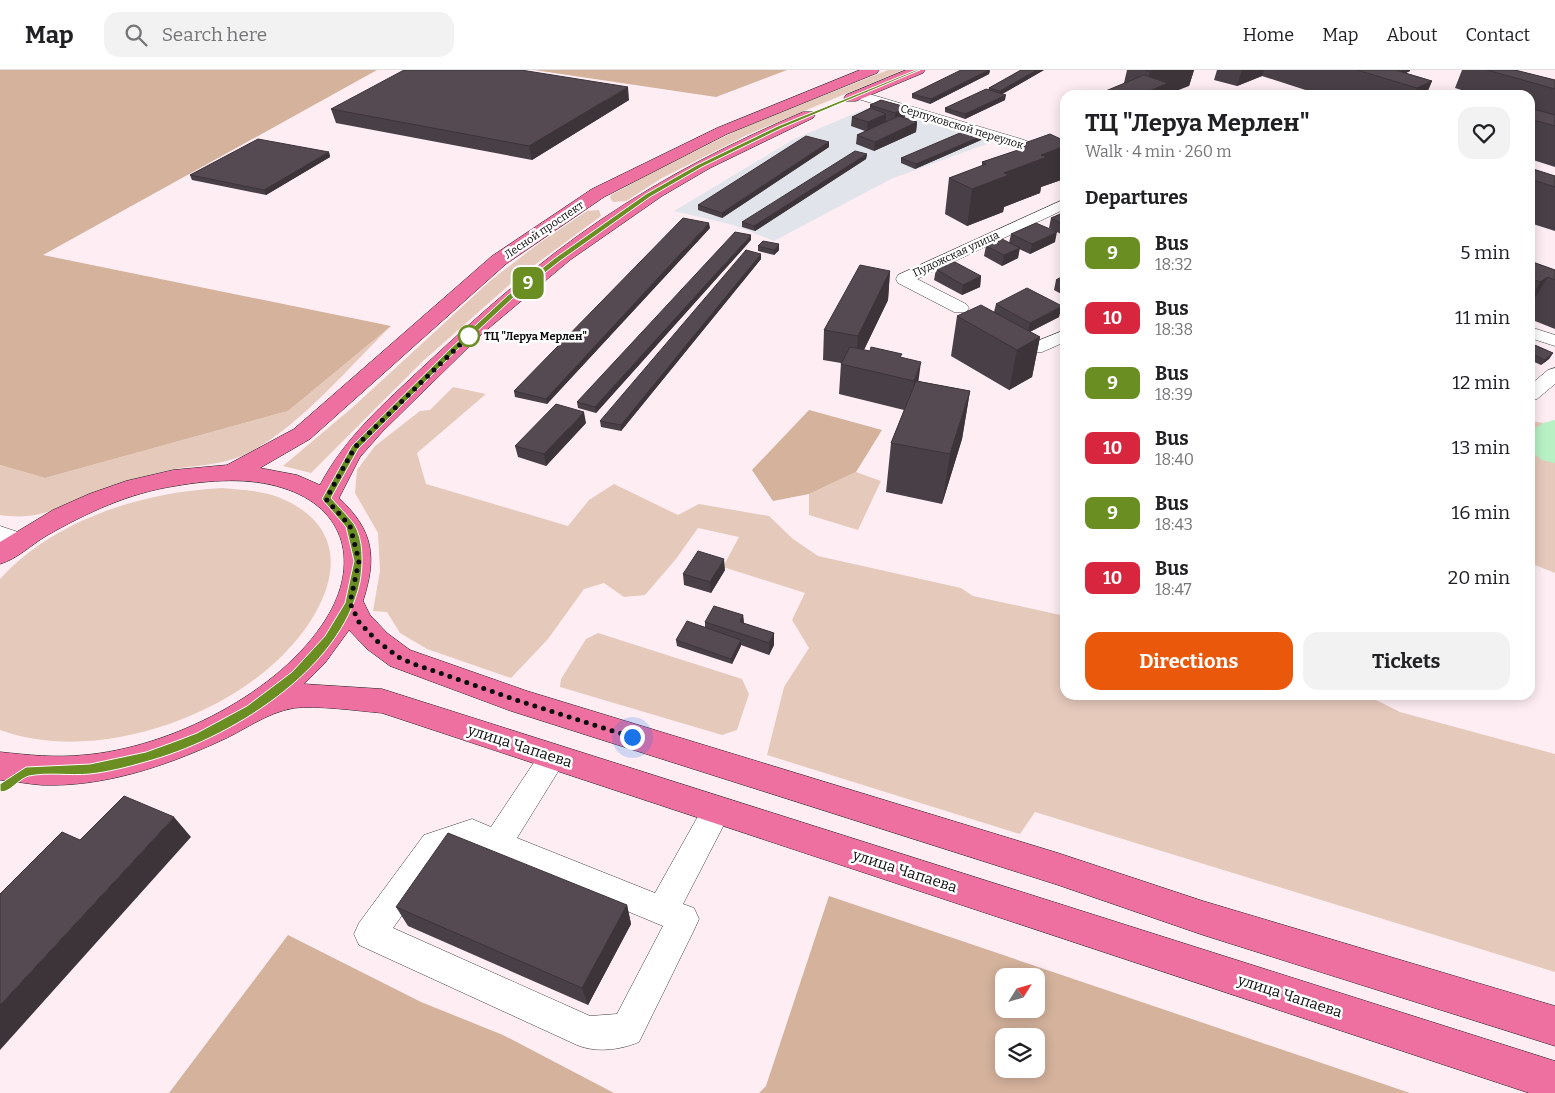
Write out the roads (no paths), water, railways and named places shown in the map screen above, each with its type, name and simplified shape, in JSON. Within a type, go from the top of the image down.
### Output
[{"type":"main road","name":"Лесной проспект","points":[[232,473],[302,434],[499,260],[598,193],[722,131],[872,70]]},
{"type":"main road","points":[[326,499],[355,447],[453,350],[511,297],[616,217],[700,166],[748,142],[918,70]]},
{"type":"main road","points":[[598,193],[609,203],[634,205]]},
{"type":"main road","points":[[575,208],[601,207],[616,217]]},
{"type":"main road","points":[[6,544],[62,516],[125,490],[162,480],[198,474],[232,473],[285,480],[326,499],[350,526],[359,561],[350,603],[329,639],[296,675],[251,709],[201,736],[146,757],[90,769],[9,775]]},
{"type":"main road","points":[[350,603],[359,622],[377,641],[400,658],[522,702],[1058,869],[1203,918],[1555,1026]]},
{"type":"main road","name":"улица Чапаева","points":[[251,709],[295,696],[357,698],[382,701],[716,811],[1555,1081]]},
{"type":"street","name":"Серпуховской переулок","points":[[859,95],[1016,142],[1060,158]]},
{"type":"street","name":"Пудожская улица","points":[[960,308],[904,279],[1060,205]]},
{"type":"street","points":[[1535,334],[1555,341]]},
{"type":"street","points":[[1036,348],[1060,337]]},
{"type":"street","points":[[1535,391],[1555,374]]},
{"type":"street","points":[[497,844],[553,757]]},
{"type":"street","points":[[663,910],[716,811]]},
{"type":"street","points":[[472,832],[497,844],[683,919],[627,1030],[589,1033],[370,934],[435,844],[472,832]]},
{"type":"waterway","points":[[1555,431],[1541,441],[1555,452]]},
{"type":"place","name":"ТЦ \"Леруа Мерлен\"","points":[[469,336]]}]
